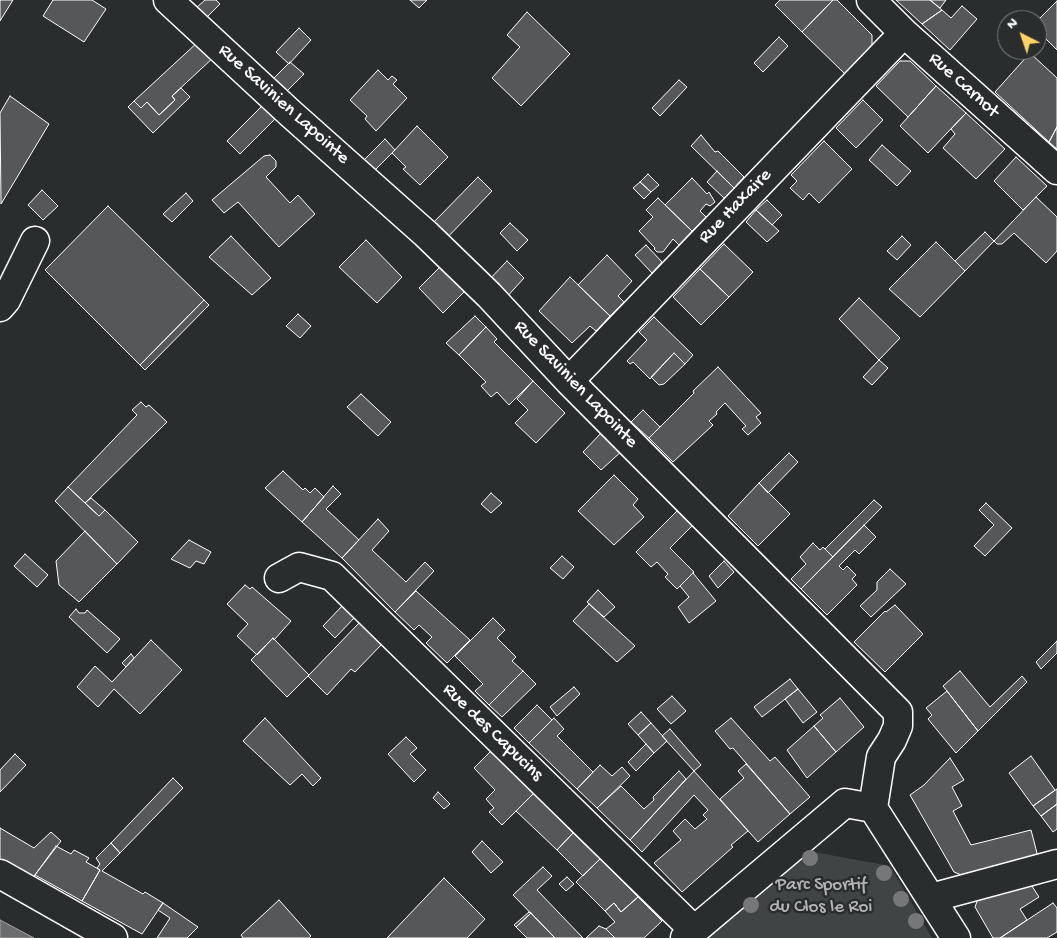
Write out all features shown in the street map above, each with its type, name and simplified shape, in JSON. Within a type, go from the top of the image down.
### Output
[{"type":"street","name":"Rue Savinien Lapointe","points":[[168,0],[290,113],[426,234],[488,295],[568,381],[898,712],[898,726],[881,757],[873,808]]},
{"type":"street","name":"Rue Carnot","points":[[871,0],[904,33],[1057,170]]},
{"type":"street","name":"Rue Haxaire","points":[[568,381],[904,33]]},
{"type":"street","points":[[0,307],[6,300],[35,241]]},
{"type":"street","name":"Rue des Capucins","points":[[279,578],[299,567],[332,576],[689,934]]},
{"type":"street","points":[[689,934],[845,803],[873,808],[956,938]]},
{"type":"street","points":[[931,898],[1057,864]]},
{"type":"street","points":[[0,874],[113,938]]},
{"type":"green space","name":"Parc Sportif du Clos le Roi","points":[[808,851],[890,866],[932,938],[708,938]]},
{"type":"shaded area","points":[[0,920],[34,938],[0,938]]},
{"type":"building","points":[[0,0],[13,0],[0,21]]},
{"type":"building","points":[[53,0],[92,0],[106,9],[84,42],[43,16]]},
{"type":"building","points":[[205,0],[216,0],[220,4],[207,17],[196,8]]},
{"type":"building","points":[[410,0],[427,0],[419,8]]},
{"type":"building","points":[[780,0],[833,0],[802,32],[775,5]]},
{"type":"building","points":[[833,0],[837,0],[872,35],[872,46],[845,74],[802,32]]},
{"type":"building","points":[[896,0],[930,0],[942,10],[922,24]]},
{"type":"building","points":[[930,0],[946,0],[940,8]]},
{"type":"building","points":[[1057,1],[1057,50],[1047,40],[1047,11]]},
{"type":"building","points":[[962,6],[977,19],[950,50],[922,24],[942,10],[951,18]]},
{"type":"building","points":[[527,12],[570,54],[521,106],[492,78],[520,47],[507,35]]},
{"type":"building","points":[[299,28],[311,40],[289,64],[276,52]]},
{"type":"building","points":[[779,37],[788,46],[763,72],[754,63]]},
{"type":"building","points":[[199,41],[215,56],[172,96],[175,100],[159,115],[147,102],[141,108],[134,101]]},
{"type":"building","points":[[1024,60],[1038,60],[1057,78],[1057,127],[1049,142],[995,92]]},
{"type":"building","points":[[900,61],[910,61],[936,86],[908,117],[876,86]]},
{"type":"building","points":[[290,62],[304,74],[287,91],[274,78]]},
{"type":"building","points":[[378,70],[388,80],[392,76],[397,80],[393,84],[407,98],[376,131],[365,119],[367,116],[350,100]]},
{"type":"building","points":[[679,80],[687,87],[660,116],[652,108]]},
{"type":"building","points":[[936,86],[966,113],[928,153],[900,126]]},
{"type":"building","points":[[181,88],[190,97],[153,133],[128,107],[134,101],[141,108],[147,102],[159,115],[175,100],[172,96]]},
{"type":"building","points":[[10,96],[49,124],[1,204],[0,113]]},
{"type":"building","points":[[863,100],[883,120],[856,148],[836,128]]},
{"type":"building","points":[[263,105],[276,118],[240,154],[227,141]]},
{"type":"building","points":[[966,113],[1005,149],[976,179],[943,148],[955,134],[951,129]]},
{"type":"building","points":[[417,126],[448,157],[420,185],[403,169],[406,167],[392,153]]},
{"type":"building","points":[[1057,127],[1057,149],[1049,142]]},
{"type":"building","points":[[701,135],[715,152],[718,151],[744,177],[734,188],[691,146]]},
{"type":"building","points":[[385,139],[395,150],[373,172],[362,162]]},
{"type":"building","points":[[824,141],[852,169],[819,203],[809,193],[803,200],[790,188],[797,181],[791,175]]},
{"type":"building","points":[[882,145],[911,171],[897,186],[869,160]]},
{"type":"building","points":[[270,155],[276,161],[276,167],[266,177],[290,203],[298,195],[315,214],[279,247],[238,202],[224,213],[212,200],[264,156]]},
{"type":"building","points":[[1016,157],[1047,186],[1023,210],[994,181]]},
{"type":"building","points":[[717,171],[734,188],[724,198],[707,182]]},
{"type":"building","points":[[648,174],[659,185],[651,192],[640,182]]},
{"type":"building","points":[[478,177],[492,191],[444,241],[431,225]]},
{"type":"building","points":[[692,178],[707,194],[709,192],[715,202],[710,206],[706,204],[700,211],[706,217],[692,231],[665,205]]},
{"type":"building","points":[[640,182],[651,192],[644,199],[633,188]]},
{"type":"building","points":[[42,190],[58,206],[43,220],[28,205]]},
{"type":"building","points":[[186,193],[193,201],[172,222],[163,214]]},
{"type":"building","points":[[1036,197],[1057,217],[1057,251],[1046,263],[1014,233],[1002,244],[997,244],[994,241]]},
{"type":"building","points":[[658,198],[692,231],[679,245],[673,239],[663,252],[657,252],[639,231],[653,217],[646,210]]},
{"type":"building","points":[[767,200],[782,215],[772,225],[756,210]]},
{"type":"building","points":[[108,206],[204,300],[140,365],[45,270]]},
{"type":"building","points":[[756,210],[779,231],[767,242],[746,222]]},
{"type":"building","points":[[510,223],[528,240],[517,251],[500,233]]},
{"type":"building","points":[[985,232],[994,241],[965,271],[955,261]]},
{"type":"building","points":[[231,236],[271,278],[252,295],[209,257]]},
{"type":"building","points":[[902,236],[911,245],[897,260],[887,251]]},
{"type":"building","points":[[366,240],[402,277],[377,303],[339,267]]},
{"type":"building","points":[[936,242],[965,271],[920,317],[889,289]]},
{"type":"building","points":[[724,244],[753,272],[729,297],[700,269]]},
{"type":"building","points":[[646,245],[662,262],[652,273],[635,255]]},
{"type":"building","points":[[607,255],[632,281],[618,296],[624,302],[610,316],[578,285]]},
{"type":"building","points":[[507,261],[524,278],[504,300],[486,283]]},
{"type":"building","points":[[444,263],[469,287],[443,313],[419,288]]},
{"type":"building","points":[[700,269],[729,297],[701,325],[673,297]]},
{"type":"building","points":[[570,277],[610,316],[596,331],[590,326],[572,343],[539,311]]},
{"type":"building","points":[[859,298],[900,338],[879,360],[839,319]]},
{"type":"building","points":[[204,300],[209,305],[145,370],[140,365]]},
{"type":"building","points":[[298,314],[311,326],[300,338],[286,326]]},
{"type":"building","points":[[475,316],[486,327],[459,355],[446,343]]},
{"type":"building","points":[[654,317],[693,355],[685,364],[674,353],[650,379],[633,362],[630,364],[627,361],[647,340],[639,332]]},
{"type":"building","points":[[486,327],[497,339],[494,342],[533,381],[509,405],[497,392],[491,397],[481,386],[486,382],[459,355]]},
{"type":"building","points":[[674,353],[685,364],[664,384],[659,385],[651,377]]},
{"type":"building","points":[[879,360],[888,368],[872,385],[863,377]]},
{"type":"building","points":[[718,367],[761,413],[756,417],[761,423],[748,435],[742,429],[746,426],[725,403],[709,421],[713,425],[673,462],[649,438]]},
{"type":"building","points":[[533,381],[565,413],[536,443],[515,423],[528,410],[517,399]]},
{"type":"building","points":[[361,394],[391,422],[378,436],[347,407]]},
{"type":"building","points":[[141,402],[146,407],[149,405],[167,422],[85,503],[68,487],[137,415],[132,410]]},
{"type":"building","points":[[643,410],[660,427],[649,438],[631,422]]},
{"type":"building","points":[[603,431],[623,450],[601,470],[583,452]]},
{"type":"building","points":[[789,453],[798,462],[768,493],[759,483]]},
{"type":"building","points":[[283,471],[303,490],[305,488],[310,493],[315,488],[324,497],[302,522],[265,488]]},
{"type":"building","points":[[614,475],[638,499],[633,505],[644,517],[614,545],[578,511]]},
{"type":"building","points":[[759,483],[790,514],[758,546],[728,516]]},
{"type":"building","points":[[333,486],[341,494],[326,509],[359,540],[342,558],[302,522]]},
{"type":"building","points":[[68,487],[99,516],[105,510],[138,542],[117,564],[55,501]]},
{"type":"building","points":[[491,493],[502,503],[491,513],[481,504]]},
{"type":"building","points":[[91,498],[105,510],[99,516],[85,503]]},
{"type":"building","points":[[874,500],[882,507],[833,557],[825,549]]},
{"type":"building","points":[[986,503],[1012,528],[985,556],[974,546],[994,525],[979,510]]},
{"type":"building","points":[[681,507],[696,522],[670,548],[694,572],[677,589],[665,577],[668,574],[657,562],[651,567],[636,552]]},
{"type":"building","points":[[378,519],[389,531],[372,550],[406,582],[425,562],[434,571],[395,612],[342,558]]},
{"type":"building","points":[[864,525],[876,537],[859,554],[855,550],[839,566],[843,570],[847,566],[856,575],[852,579],[857,585],[827,615],[801,589]]},
{"type":"building","points":[[85,531],[117,564],[79,602],[59,585],[56,561]]},
{"type":"building","points":[[189,540],[211,552],[204,564],[196,561],[190,568],[171,559]]},
{"type":"building","points":[[813,543],[820,550],[823,547],[833,557],[801,589],[791,579],[806,564],[800,557]]},
{"type":"building","points":[[25,554],[48,575],[37,587],[14,566]]},
{"type":"building","points":[[562,556],[574,567],[563,579],[550,568]]},
{"type":"building","points":[[724,561],[734,572],[718,588],[709,576]]},
{"type":"building","points":[[890,569],[906,584],[871,617],[860,606],[877,590],[877,582]]},
{"type":"building","points":[[693,573],[716,601],[689,623],[678,607],[689,597],[680,586]]},
{"type":"building","points":[[245,585],[250,589],[252,587],[291,621],[257,655],[237,636],[248,624],[227,604]]},
{"type":"building","points":[[598,590],[615,607],[604,617],[587,602]]},
{"type":"building","points":[[416,591],[470,640],[447,663],[426,643],[432,637],[419,625],[414,630],[395,612]]},
{"type":"building","points":[[589,604],[635,646],[617,662],[573,621]]},
{"type":"building","points":[[343,605],[355,617],[335,638],[323,626]]},
{"type":"building","points":[[895,605],[923,634],[885,672],[854,642],[885,611]]},
{"type":"building","points":[[76,609],[79,613],[85,613],[87,610],[120,639],[107,653],[69,617]]},
{"type":"building","points":[[493,618],[505,630],[497,638],[516,657],[512,661],[523,671],[489,705],[475,691],[483,684],[455,656]]},
{"type":"building","points":[[360,622],[382,644],[355,672],[351,669],[327,695],[308,676]]},
{"type":"building","points":[[273,638],[309,675],[287,697],[251,660]]},
{"type":"building","points":[[151,640],[182,670],[140,714],[114,689],[98,707],[77,687],[95,666],[112,682]]},
{"type":"building","points":[[1057,641],[1057,653],[1041,669],[1036,662]]},
{"type":"building","points":[[131,654],[134,658],[126,667],[122,663]]},
{"type":"building","points":[[523,671],[536,684],[502,717],[489,705]]},
{"type":"building","points":[[960,671],[990,707],[1022,676],[1027,682],[978,731],[943,686]]},
{"type":"building","points":[[790,679],[798,689],[762,717],[754,707]]},
{"type":"building","points":[[574,687],[580,694],[557,716],[550,707]]},
{"type":"building","points":[[798,689],[817,712],[803,723],[785,699]]},
{"type":"building","points":[[947,691],[978,731],[956,753],[928,719],[932,715],[926,708]]},
{"type":"building","points":[[672,696],[686,711],[671,724],[657,709]]},
{"type":"building","points":[[840,698],[864,727],[836,752],[814,726],[823,718],[820,715]]},
{"type":"building","points":[[537,705],[552,720],[529,743],[514,728]]},
{"type":"building","points":[[641,712],[651,723],[638,735],[628,724]]},
{"type":"building","points":[[265,718],[321,778],[313,786],[302,774],[290,785],[243,741]]},
{"type":"building","points":[[554,718],[564,729],[557,736],[593,772],[577,789],[529,743]]},
{"type":"building","points":[[731,718],[770,761],[775,757],[810,797],[790,814],[733,748],[730,749],[715,731]]},
{"type":"building","points":[[651,723],[667,741],[654,753],[638,735]]},
{"type":"building","points":[[814,726],[836,752],[807,778],[787,750]]},
{"type":"building","points":[[670,729],[701,765],[694,771],[662,736]]},
{"type":"building","points":[[406,737],[417,748],[410,754],[426,770],[414,782],[388,754]]},
{"type":"building","points":[[646,744],[654,753],[636,771],[628,762]]},
{"type":"building","points":[[491,751],[534,793],[502,825],[489,812],[494,808],[486,799],[495,790],[474,768]]},
{"type":"building","points":[[15,754],[26,765],[0,792],[0,770]]},
{"type":"building","points":[[1031,756],[1055,790],[1033,806],[1009,773]]},
{"type":"building","points":[[950,758],[964,780],[952,787],[962,806],[953,811],[971,845],[1031,830],[1038,857],[964,876],[954,872],[910,795],[924,785]]},
{"type":"building","points":[[746,764],[790,814],[758,842],[720,799],[744,778],[738,771]]},
{"type":"building","points":[[600,765],[612,776],[622,767],[630,776],[597,808],[577,789]]},
{"type":"building","points":[[679,771],[686,779],[630,840],[597,808],[621,786],[644,809],[654,800],[653,797]]},
{"type":"building","points":[[694,771],[748,831],[731,845],[733,847],[682,892],[654,863],[681,840],[673,831],[685,819],[695,829],[707,819],[703,815],[708,810],[694,795],[642,852],[630,840]]},
{"type":"building","points":[[173,778],[183,788],[120,853],[111,843]]},
{"type":"building","points":[[1057,789],[1057,804],[1041,816],[1033,806]]},
{"type":"building","points":[[438,792],[450,804],[444,809],[433,798]]},
{"type":"building","points":[[534,793],[573,833],[557,850],[516,811]]},
{"type":"building","points":[[1057,804],[1057,829],[1053,832],[1041,816]]},
{"type":"building","points":[[0,828],[34,848],[51,832],[61,841],[31,880],[0,862]]},
{"type":"building","points":[[573,833],[600,859],[583,876],[557,850]]},
{"type":"building","points":[[482,841],[503,862],[491,873],[472,852]]},
{"type":"building","points":[[111,843],[120,853],[102,871],[163,903],[142,934],[82,901],[100,870],[97,868],[100,864],[96,858]]},
{"type":"building","points":[[56,846],[71,854],[74,850],[89,858],[86,862],[100,870],[82,901],[35,875]]},
{"type":"building","points":[[600,859],[638,897],[621,912],[614,903],[605,911],[576,882]]},
{"type":"building","points":[[543,867],[552,876],[537,890],[583,938],[555,938],[513,895]]},
{"type":"building","points":[[567,877],[574,884],[566,891],[559,884]]},
{"type":"building","points":[[444,878],[485,919],[467,938],[387,938]]},
{"type":"building","points":[[1030,883],[1039,897],[1020,909],[1027,920],[1000,938],[993,938],[975,907],[979,896]]},
{"type":"building","points":[[638,897],[662,921],[644,938],[615,938],[606,929],[615,922],[605,911],[614,903],[621,912]]},
{"type":"building","points":[[279,900],[311,936],[309,938],[243,938],[241,935]]},
{"type":"building","points":[[163,903],[198,927],[187,938],[157,938],[170,918],[158,910]]},
{"type":"building","points":[[1053,903],[1057,908],[1057,932],[1047,938],[1000,938]]},
{"type":"building","points":[[529,912],[531,913],[516,927],[514,925]]},
{"type":"building","points":[[531,913],[555,938],[527,938],[516,927]]},
{"type":"building","points":[[599,926],[606,929],[615,938],[586,938]]}]
